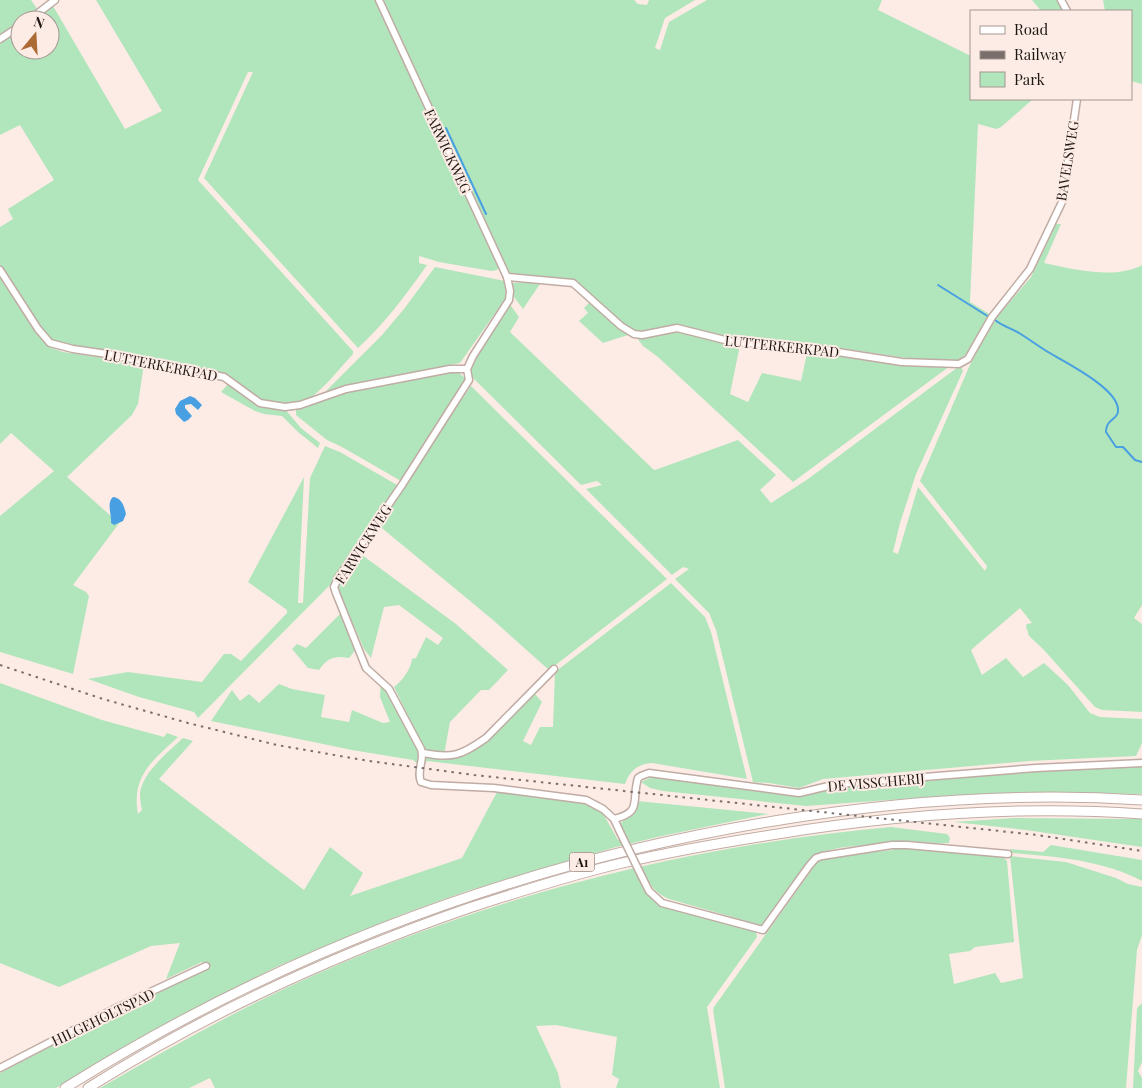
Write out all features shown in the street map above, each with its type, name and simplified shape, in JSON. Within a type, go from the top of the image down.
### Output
[{"type":"highway","name":"A1","points":[[65,1088],[216,1002],[312,956],[408,917],[491,888],[624,850],[754,824],[890,805],[983,799],[1142,800]]},
{"type":"highway","name":"A1","points":[[88,1088],[190,1029],[247,1000],[331,962],[431,921],[497,899],[617,864],[774,834],[894,818],[982,812],[1107,812],[1142,814]]},
{"type":"street","points":[[42,10],[55,0]]},
{"type":"street","name":"FARWICKWEG","points":[[379,0],[506,277],[510,291],[509,300],[467,368],[469,380],[402,485],[338,578],[334,587],[366,668],[383,682],[394,697],[423,753]]},
{"type":"street","name":"BAVELSWEG","points":[[959,364],[968,360],[992,318],[1030,270],[1054,221],[1062,202],[1077,100]]},
{"type":"street","name":"LUTTERKERKPAD","points":[[0,270],[38,329],[50,343],[224,377],[260,403],[285,407],[300,405],[346,389],[450,369],[467,368]]},
{"type":"street","name":"LUTTERKERKPAD","points":[[506,277],[573,283],[621,326],[634,334],[642,335],[677,328],[733,342],[812,348],[902,362],[959,364]]},
{"type":"street","points":[[554,669],[486,738],[473,747],[455,756],[423,753],[419,780],[423,784],[494,788],[580,798],[596,804],[614,819],[649,891],[662,903],[763,930],[809,866],[816,858],[822,856],[907,845],[1008,854]]},
{"type":"street","name":"DE VISSCHERIJ","points":[[614,819],[627,816],[631,812],[634,806],[638,778],[649,773],[798,793],[837,784],[1036,768],[1142,762]]},
{"type":"street","name":"HILGEHOLTSPAD","points":[[0,1068],[116,1008],[206,966]]},
{"type":"green space","points":[[0,0],[31,0],[38,10],[10,10],[10,30],[0,36]]},
{"type":"green space","points":[[96,0],[377,0],[499,266],[497,270],[491,271],[439,262],[419,256],[419,263],[427,265],[395,308],[358,348],[204,178],[253,72],[248,72],[198,180],[353,351],[353,354],[313,396],[299,403],[282,404],[258,398],[215,372],[122,354],[69,347],[51,341],[0,266],[0,227],[13,219],[8,209],[54,180],[20,125],[0,135],[0,43],[10,36],[10,60],[60,60],[60,18],[125,129],[162,111]]},
{"type":"green space","points":[[383,0],[634,0],[638,4],[647,5],[649,0],[695,0],[665,18],[655,48],[660,50],[669,22],[707,0],[882,0],[878,10],[970,56],[970,100],[1032,100],[1001,127],[996,129],[978,124],[970,302],[991,315],[973,349],[957,361],[913,359],[813,344],[729,339],[677,326],[638,332],[630,330],[579,283],[566,278],[516,277],[509,275]]},
{"type":"green space","points":[[1032,0],[1059,0],[1065,10],[1040,10]]},
{"type":"green space","points":[[1103,0],[1142,0],[1142,84],[1132,81],[1132,10],[1105,10]]},
{"type":"green space","points":[[1056,224],[1061,224],[1044,263],[1107,273],[1120,272],[1142,265],[1142,605],[1134,618],[1142,624],[1142,712],[1102,710],[1095,707],[1029,636],[1026,626],[1032,623],[1020,608],[971,650],[982,675],[1006,658],[1023,677],[1044,663],[1068,685],[1090,713],[1100,717],[1142,719],[1142,743],[1136,756],[1029,761],[823,779],[799,788],[753,782],[716,630],[709,613],[675,579],[689,569],[683,567],[672,575],[586,489],[602,485],[597,481],[581,485],[464,369],[509,303],[519,317],[510,332],[653,469],[655,470],[738,440],[776,475],[760,490],[771,503],[808,479],[958,367],[961,367],[963,371],[916,474],[893,552],[898,554],[918,487],[985,571],[987,566],[920,481],[969,367],[991,324],[1031,277]]},
{"type":"green space","points":[[435,267],[505,281],[505,299],[460,363],[353,384],[325,392],[382,335]]},
{"type":"green space","points":[[0,276],[43,341],[49,347],[63,352],[144,364],[138,404],[132,415],[67,477],[112,517],[111,521],[120,522],[73,585],[86,592],[89,596],[73,674],[0,652],[0,516],[54,471],[11,433],[0,444]]},
{"type":"green space","points":[[542,281],[523,309],[514,297],[512,283]]},
{"type":"green space","points":[[591,301],[628,335],[603,343],[579,321],[588,313],[584,308]]},
{"type":"green space","points":[[674,331],[740,345],[730,394],[748,402],[762,373],[801,381],[808,349],[950,366],[793,482],[658,357],[643,346],[637,338]]},
{"type":"green space","points":[[457,371],[467,380],[401,481],[327,440],[296,415],[296,410],[344,392]]},
{"type":"green space","points":[[228,384],[259,406],[285,409],[301,428],[320,443],[318,448],[282,416],[255,411],[221,392]]},
{"type":"green space","points":[[471,386],[667,579],[549,670],[493,620],[377,524]]},
{"type":"green space","points":[[325,446],[340,452],[397,485],[330,585],[198,718],[194,712],[139,697],[88,679],[128,672],[202,682],[224,654],[231,654],[241,661],[287,613],[287,610],[248,582],[304,477],[298,603],[303,603],[310,478]]},
{"type":"green space","points":[[358,552],[456,624],[508,670],[489,690],[481,690],[450,722],[444,755],[425,751],[394,687],[406,674],[412,659],[416,658],[426,637],[438,645],[443,638],[399,605],[384,607],[371,658],[364,649],[336,585]]},
{"type":"green space","points":[[671,583],[705,617],[711,632],[747,779],[652,763],[635,769],[629,775],[625,784],[427,761],[424,765],[425,757],[428,756],[461,756],[534,693],[542,702],[523,741],[531,745],[540,727],[553,727],[555,672]]},
{"type":"green space","points":[[342,612],[357,648],[349,658],[332,658],[319,670],[308,668],[292,649],[297,644],[306,648]]},
{"type":"green space","points":[[381,679],[420,752],[418,764],[413,760],[352,750],[211,721],[232,690],[240,701],[249,694],[259,703],[279,684],[292,689],[325,695],[321,717],[349,722],[352,710],[383,723],[390,722],[380,697]]},
{"type":"green space","points":[[0,683],[102,720],[164,737],[167,733],[178,737],[160,753],[141,779],[138,789],[138,814],[142,810],[140,794],[142,786],[150,771],[183,738],[193,741],[159,779],[304,890],[330,847],[363,873],[350,896],[462,858],[497,792],[587,803],[601,810],[618,840],[627,837],[620,824],[633,813],[637,801],[768,814],[616,847],[467,891],[403,914],[276,967],[148,1034],[56,1088],[0,1088],[0,1073],[206,968],[202,962],[166,979],[180,943],[151,946],[59,987],[0,963]]},
{"type":"green space","points":[[1142,766],[1142,794],[1013,793],[806,806],[663,791],[650,788],[641,782],[654,776],[794,796],[834,787],[1029,770]]},
{"type":"green space","points":[[1014,818],[1142,819],[1142,847],[1026,830],[954,822]]},
{"type":"green space","points":[[891,827],[947,834],[950,838],[949,843],[894,842],[822,852],[814,856],[764,926],[669,899],[654,889],[645,874],[637,876],[652,899],[664,906],[756,932],[757,937],[707,1007],[720,1088],[616,1088],[619,1079],[612,1075],[617,1037],[556,1025],[536,1026],[558,1073],[561,1088],[215,1088],[210,1078],[189,1088],[100,1088],[215,1024],[286,988],[358,956],[431,928],[506,903],[581,881],[658,863],[735,848]]},
{"type":"green space","points":[[1051,845],[1142,860],[1142,881],[1111,868],[1095,864],[1062,858],[1012,853],[1010,849],[1043,852]]},
{"type":"green space","points":[[895,847],[1003,857],[1007,861],[1014,942],[975,947],[970,951],[949,954],[954,984],[995,973],[1001,983],[1023,978],[1010,856],[1066,862],[1116,878],[1128,884],[1142,887],[1142,935],[1137,950],[1126,1088],[725,1088],[714,1007],[818,861],[839,856],[893,850]]},
{"type":"green space","points":[[1142,1003],[1142,1062],[1138,1071],[1142,1078],[1142,1088],[1133,1088],[1137,1008]]},
{"type":"water","points":[[190,396],[202,405],[198,410],[191,404],[185,405],[185,408],[192,416],[184,422],[176,414],[175,409],[180,401]]},
{"type":"water","points":[[113,497],[121,501],[126,514],[123,521],[114,525],[111,523],[110,506]]},
{"type":"waterway","points":[[446,128],[486,214]]},
{"type":"waterway","points":[[938,285],[989,317]]},
{"type":"waterway","points":[[995,320],[1100,384],[1115,401],[1118,409],[1116,416],[1107,425],[1106,432],[1116,447],[1123,447],[1135,460],[1142,462]]},
{"type":"railway","points":[[0,665],[103,699],[188,723],[277,745],[369,761],[474,775],[1037,835],[1142,851]]}]
